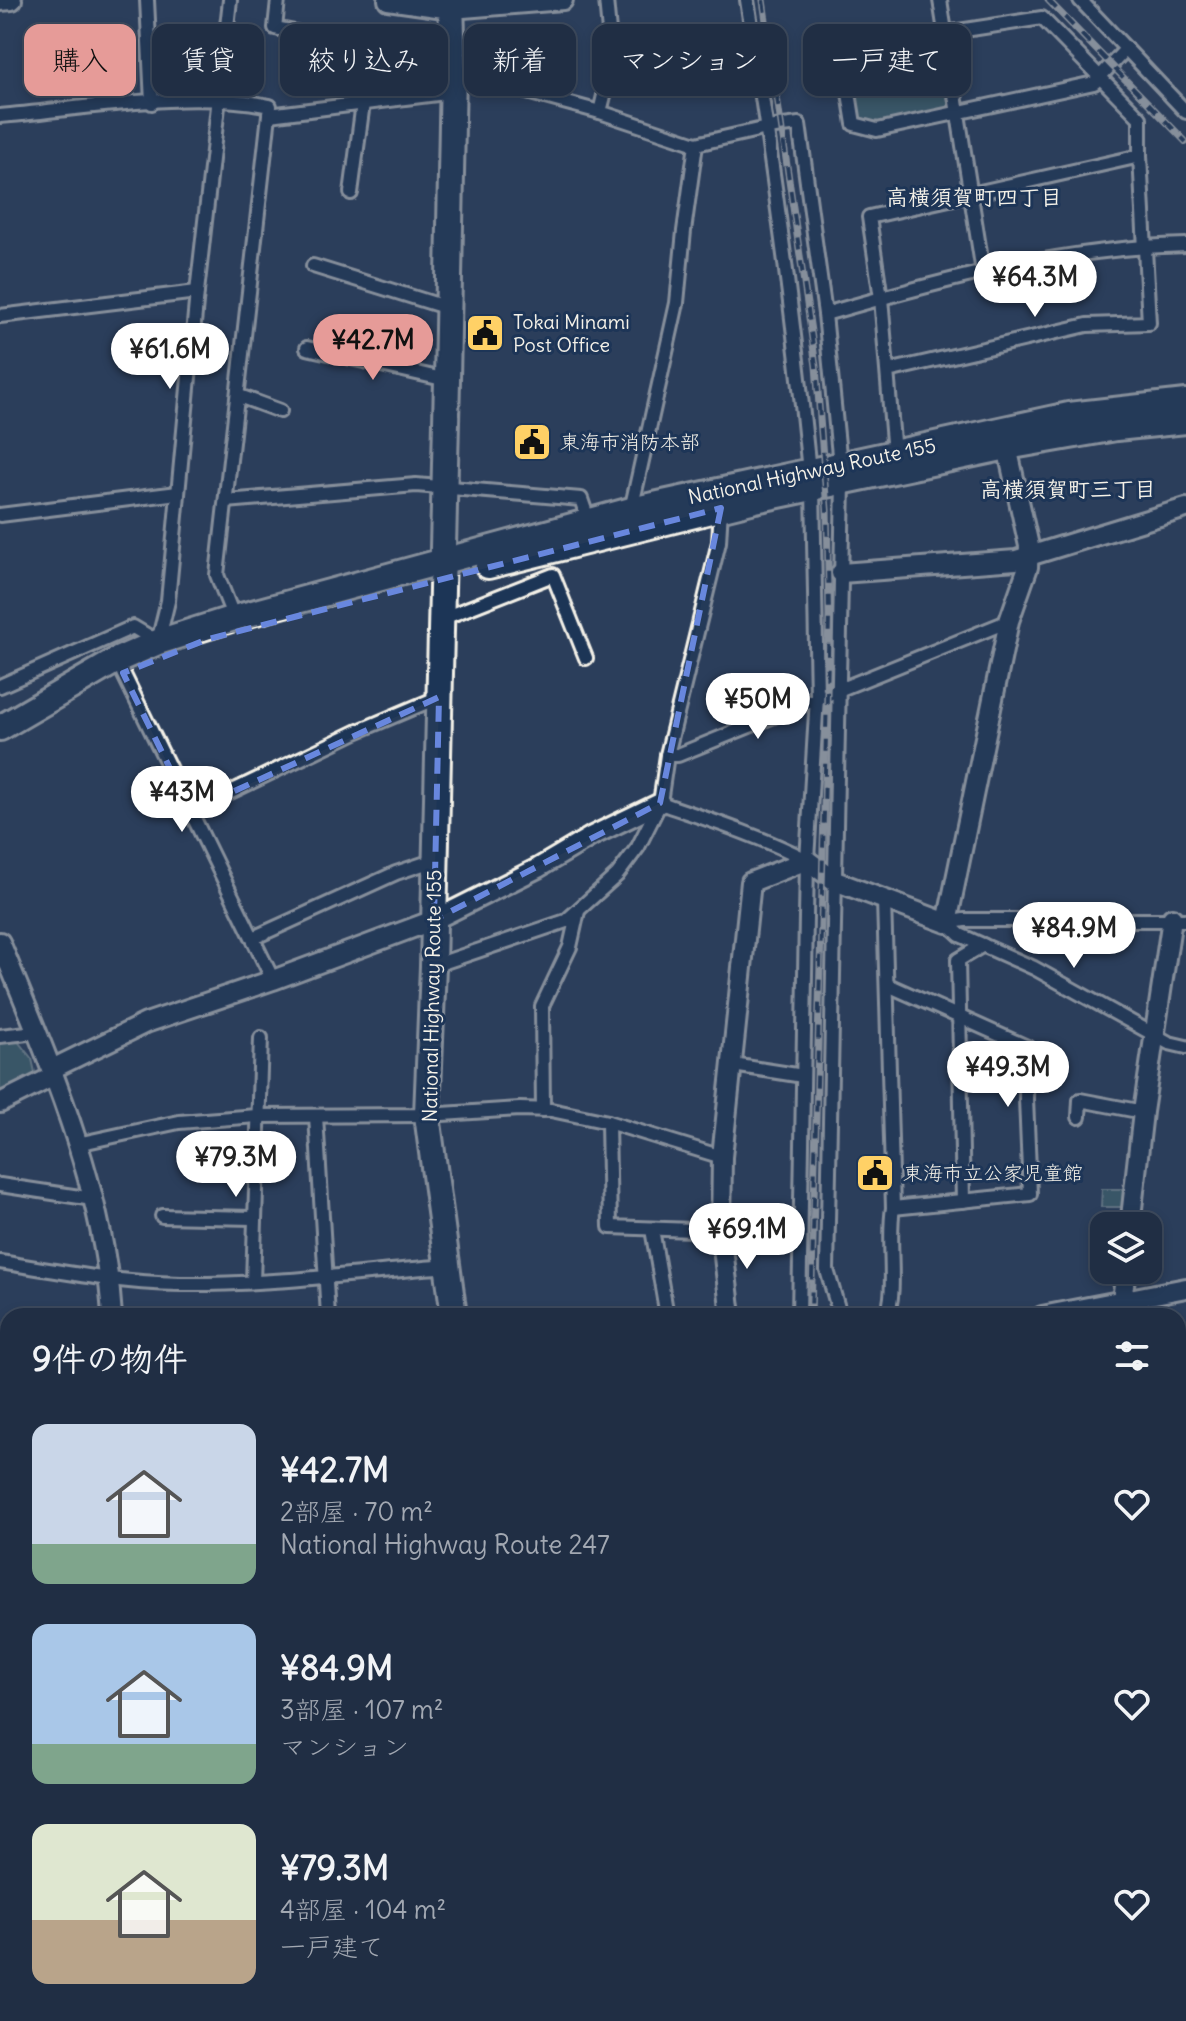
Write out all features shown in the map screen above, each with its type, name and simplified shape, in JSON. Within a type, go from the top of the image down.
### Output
[{"type":"highway","points":[[441,570],[453,76],[451,5]]},
{"type":"highway","name":"National Highway Route 155","points":[[841,474],[894,454],[1069,415],[1186,402]]},
{"type":"highway","name":"National Highway Route 155","points":[[0,743],[143,662],[208,639],[631,510],[1116,428],[1186,421]]},
{"type":"highway","name":"National Highway Route 155","points":[[0,728],[117,660],[158,642],[234,618],[721,508],[811,480]]},
{"type":"highway","name":"National Highway Route 155","points":[[441,570],[427,1115],[453,1308]]},
{"type":"street","points":[[1,1],[12,0]]},
{"type":"street","points":[[147,0],[152,103]]},
{"type":"street","points":[[0,686],[133,627],[158,642],[168,601],[197,292],[230,0]]},
{"type":"street","points":[[278,0],[275,28],[600,112],[696,144],[799,124],[825,314],[841,474],[840,688],[827,1270],[838,1308]]},
{"type":"street","points":[[388,0],[451,5],[550,1]]},
{"type":"street","points":[[606,0],[608,24]]},
{"type":"street","points":[[747,0],[751,24]]},
{"type":"street","points":[[940,0],[944,24]]},
{"type":"street","points":[[1080,0],[1186,112]]},
{"type":"street","points":[[888,371],[1087,325],[1149,323],[1140,118],[1042,18],[971,29]]},
{"type":"street","points":[[850,96],[854,124],[877,130],[1094,83],[1126,49]]},
{"type":"street","points":[[269,115],[363,103],[453,76]]},
{"type":"street","points":[[600,112],[603,96]]},
{"type":"street","points":[[762,96],[795,332],[811,480],[817,697],[807,860],[799,1308]]},
{"type":"street","points":[[956,96],[968,194],[983,272]]},
{"type":"street","points":[[0,116],[218,100],[270,106],[217,575],[234,618]]},
{"type":"street","points":[[351,193],[363,103]]},
{"type":"street","points":[[631,510],[677,303],[696,144]]},
{"type":"street","points":[[894,454],[881,298],[869,217],[1140,156]]},
{"type":"street","points":[[825,314],[983,272],[1065,255],[1186,245]]},
{"type":"street","points":[[313,266],[448,308]]},
{"type":"street","points":[[0,316],[197,292]]},
{"type":"street","points":[[307,348],[447,380]]},
{"type":"street","points":[[239,396],[280,411]]},
{"type":"street","points":[[947,923],[1009,621],[1028,567],[1029,546],[1007,447]]},
{"type":"street","points":[[226,501],[416,485],[444,486],[581,499],[589,522]]},
{"type":"street","points":[[0,515],[178,493]]},
{"type":"street","points":[[433,966],[566,921],[617,875],[638,847],[660,803],[667,755],[716,556],[721,508]]},
{"type":"street","points":[[841,573],[1016,560],[1186,508]]},
{"type":"street","points":[[441,619],[553,575],[586,658]]},
{"type":"street","points":[[667,755],[678,755],[1009,621]]},
{"type":"street","points":[[123,673],[273,980]]},
{"type":"street","points":[[191,811],[356,732],[439,697]]},
{"type":"street","points":[[0,1103],[146,1023],[434,920],[660,803],[785,849],[807,860],[835,881],[947,923],[960,935],[1034,968],[1156,1036],[1186,1047]]},
{"type":"street","points":[[253,938],[396,873],[435,860]]},
{"type":"street","points":[[730,1308],[721,1231],[722,1157],[751,882],[807,860]]},
{"type":"street","points":[[884,900],[893,1208],[889,1228],[893,1299],[889,1308]]},
{"type":"street","points":[[543,1110],[542,1006],[570,947],[578,911]]},
{"type":"street","points":[[947,923],[964,920],[1179,919],[1143,1112],[1132,1212]]},
{"type":"street","points":[[0,942],[53,1072],[77,1144],[93,1199],[110,1280],[112,1308]]},
{"type":"street","points":[[963,1201],[958,960],[983,945]]},
{"type":"street","points":[[888,985],[1027,1047],[1030,1194],[893,1208]]},
{"type":"street","points":[[0,1036],[37,1032]]},
{"type":"street","points":[[253,1282],[261,1038]]},
{"type":"street","points":[[733,1065],[803,1076]]},
{"type":"street","points":[[1079,1117],[1080,1100],[1143,1112]]},
{"type":"street","points":[[77,1144],[179,1122],[257,1116],[427,1115],[520,1109],[608,1122],[722,1157]]},
{"type":"street","points":[[316,1116],[328,1308]]},
{"type":"street","points":[[608,1122],[610,1227],[721,1231]]},
{"type":"street","points":[[0,1185],[93,1199]]},
{"type":"street","points":[[162,1216],[253,1218]]},
{"type":"street","points":[[652,1229],[666,1308]]},
{"type":"street","points":[[0,1262],[110,1280],[181,1284],[253,1282],[448,1266]]},
{"type":"street","points":[[1122,1300],[1124,1284]]},
{"type":"street","points":[[1082,1308],[1186,1288]]},
{"type":"highlighted area","points":[[721,508],[660,803],[434,920],[439,697],[191,811],[123,673],[208,639]]},
{"type":"green space","points":[[856,96],[947,96],[947,109],[879,124],[859,118]]},
{"type":"green space","points":[[12,1034],[32,1059],[36,1077],[0,1095],[0,1036]]},
{"type":"green space","points":[[1102,1189],[1123,1189],[1122,1207],[1101,1207]]},
{"type":"railway","points":[[763,0],[816,366],[827,510],[829,616],[811,1308]]},
{"type":"railway","points":[[1048,0],[1186,142]]},
{"type":"place","name":"Tokai Minami Post Office","points":[[485,333]]},
{"type":"place","name":"東海市消防本部","points":[[532,442]]},
{"type":"place","name":"東海市立公家児童館","points":[[875,1173]]},
{"type":"district","name":"高横須賀町四丁目","points":[[974,197]]},
{"type":"district","name":"高横須賀町三丁目","points":[[1068,489]]}]
